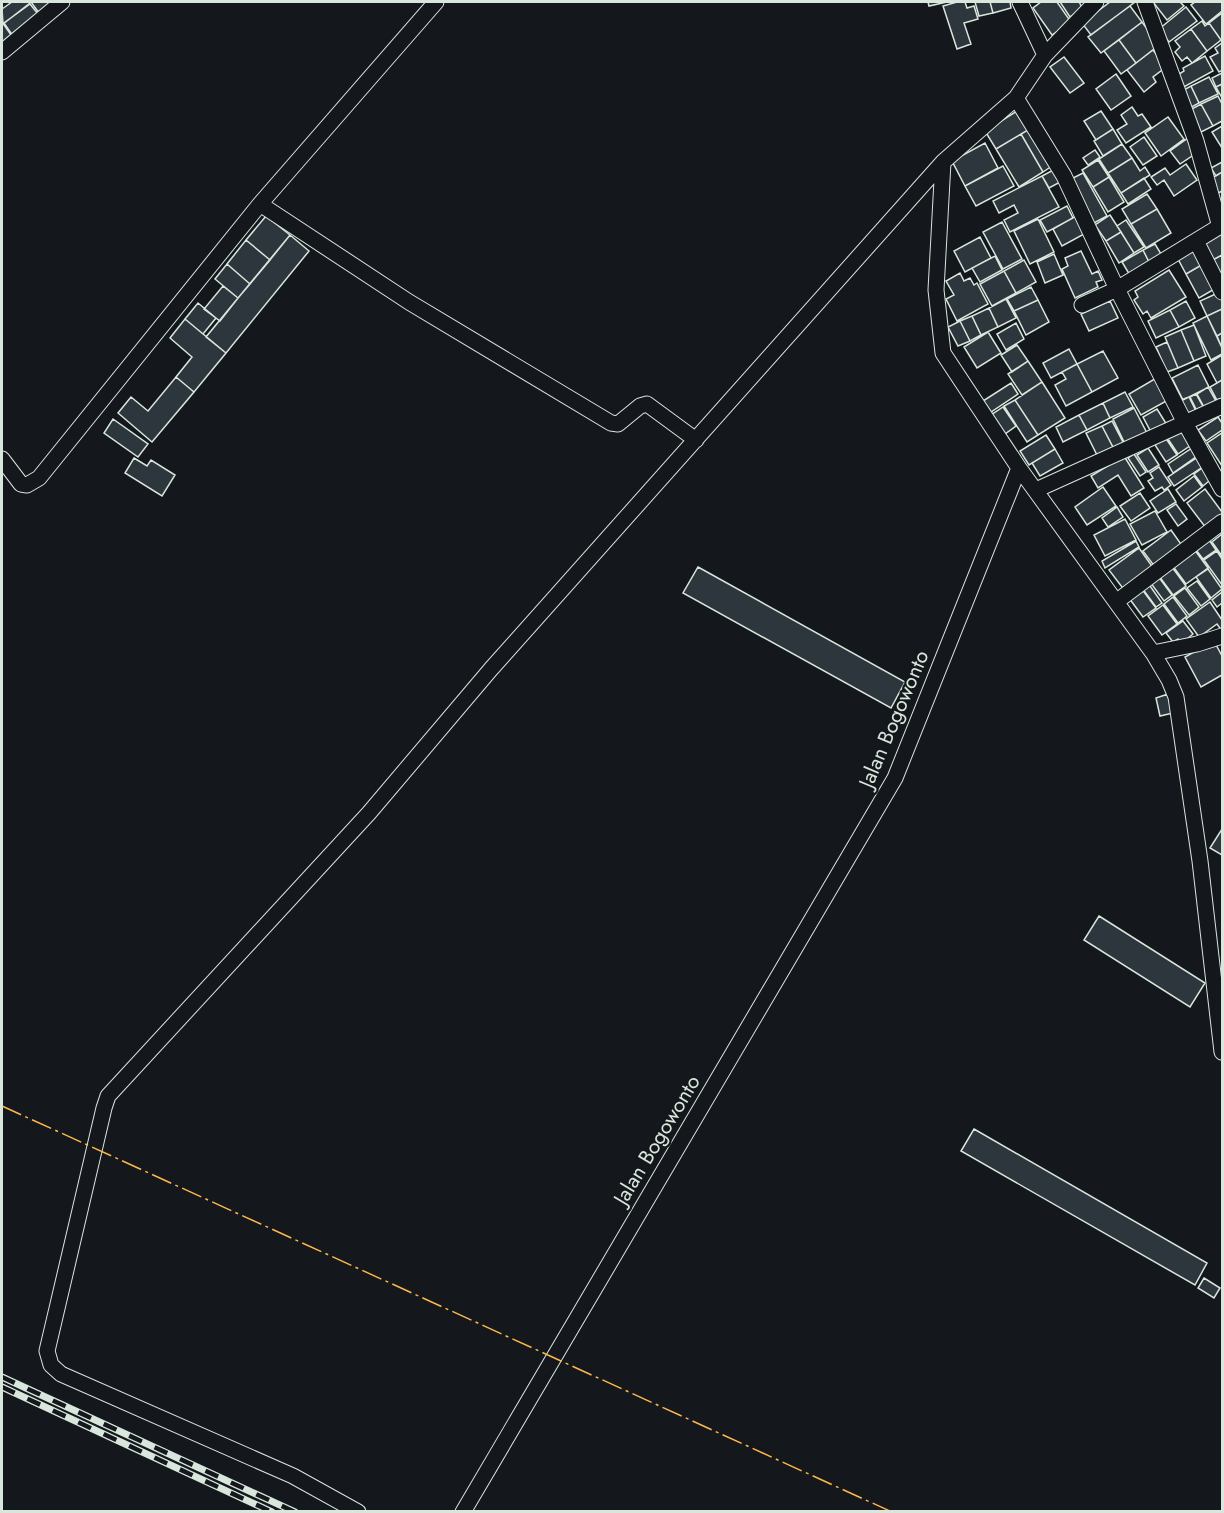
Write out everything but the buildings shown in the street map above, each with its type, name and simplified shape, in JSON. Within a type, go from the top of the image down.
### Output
[{"type":"street","points":[[2,52],[62,2]]},
{"type":"street","points":[[2,459],[21,484],[27,485],[39,478],[260,204],[436,2]]},
{"type":"street","points":[[1020,2],[1045,55]]},
{"type":"street","points":[[358,1512],[293,1476],[61,1374],[51,1365],[47,1351],[108,1096],[369,813],[491,669],[943,162],[1016,98],[1045,55],[1096,2]]},
{"type":"street","points":[[1083,305],[1117,289],[1221,226],[1196,141],[1145,2]]},
{"type":"street","points":[[1016,98],[1065,176],[1117,289],[1185,423],[1222,489]]},
{"type":"street","points":[[943,162],[936,290],[943,353],[1019,468],[1154,653],[1176,697],[1200,861],[1222,1052]]},
{"type":"street","points":[[260,204],[409,302],[611,423],[618,424],[640,406],[646,404],[696,440]]},
{"type":"street","points":[[1197,241],[1222,292]]},
{"type":"street","points":[[1036,490],[1222,406]]},
{"type":"street","name":"Jalan Bogowonto","points":[[463,1512],[895,778],[1019,468]]},
{"type":"street","points":[[1116,602],[1222,522]]},
{"type":"street","points":[[1154,653],[1222,636]]},
{"type":"railway","points":[[2,1377],[295,1512]]},
{"type":"railway","points":[[2,1387],[272,1512]]},
{"type":"power","points":[[2,1106],[892,1512]]}]
